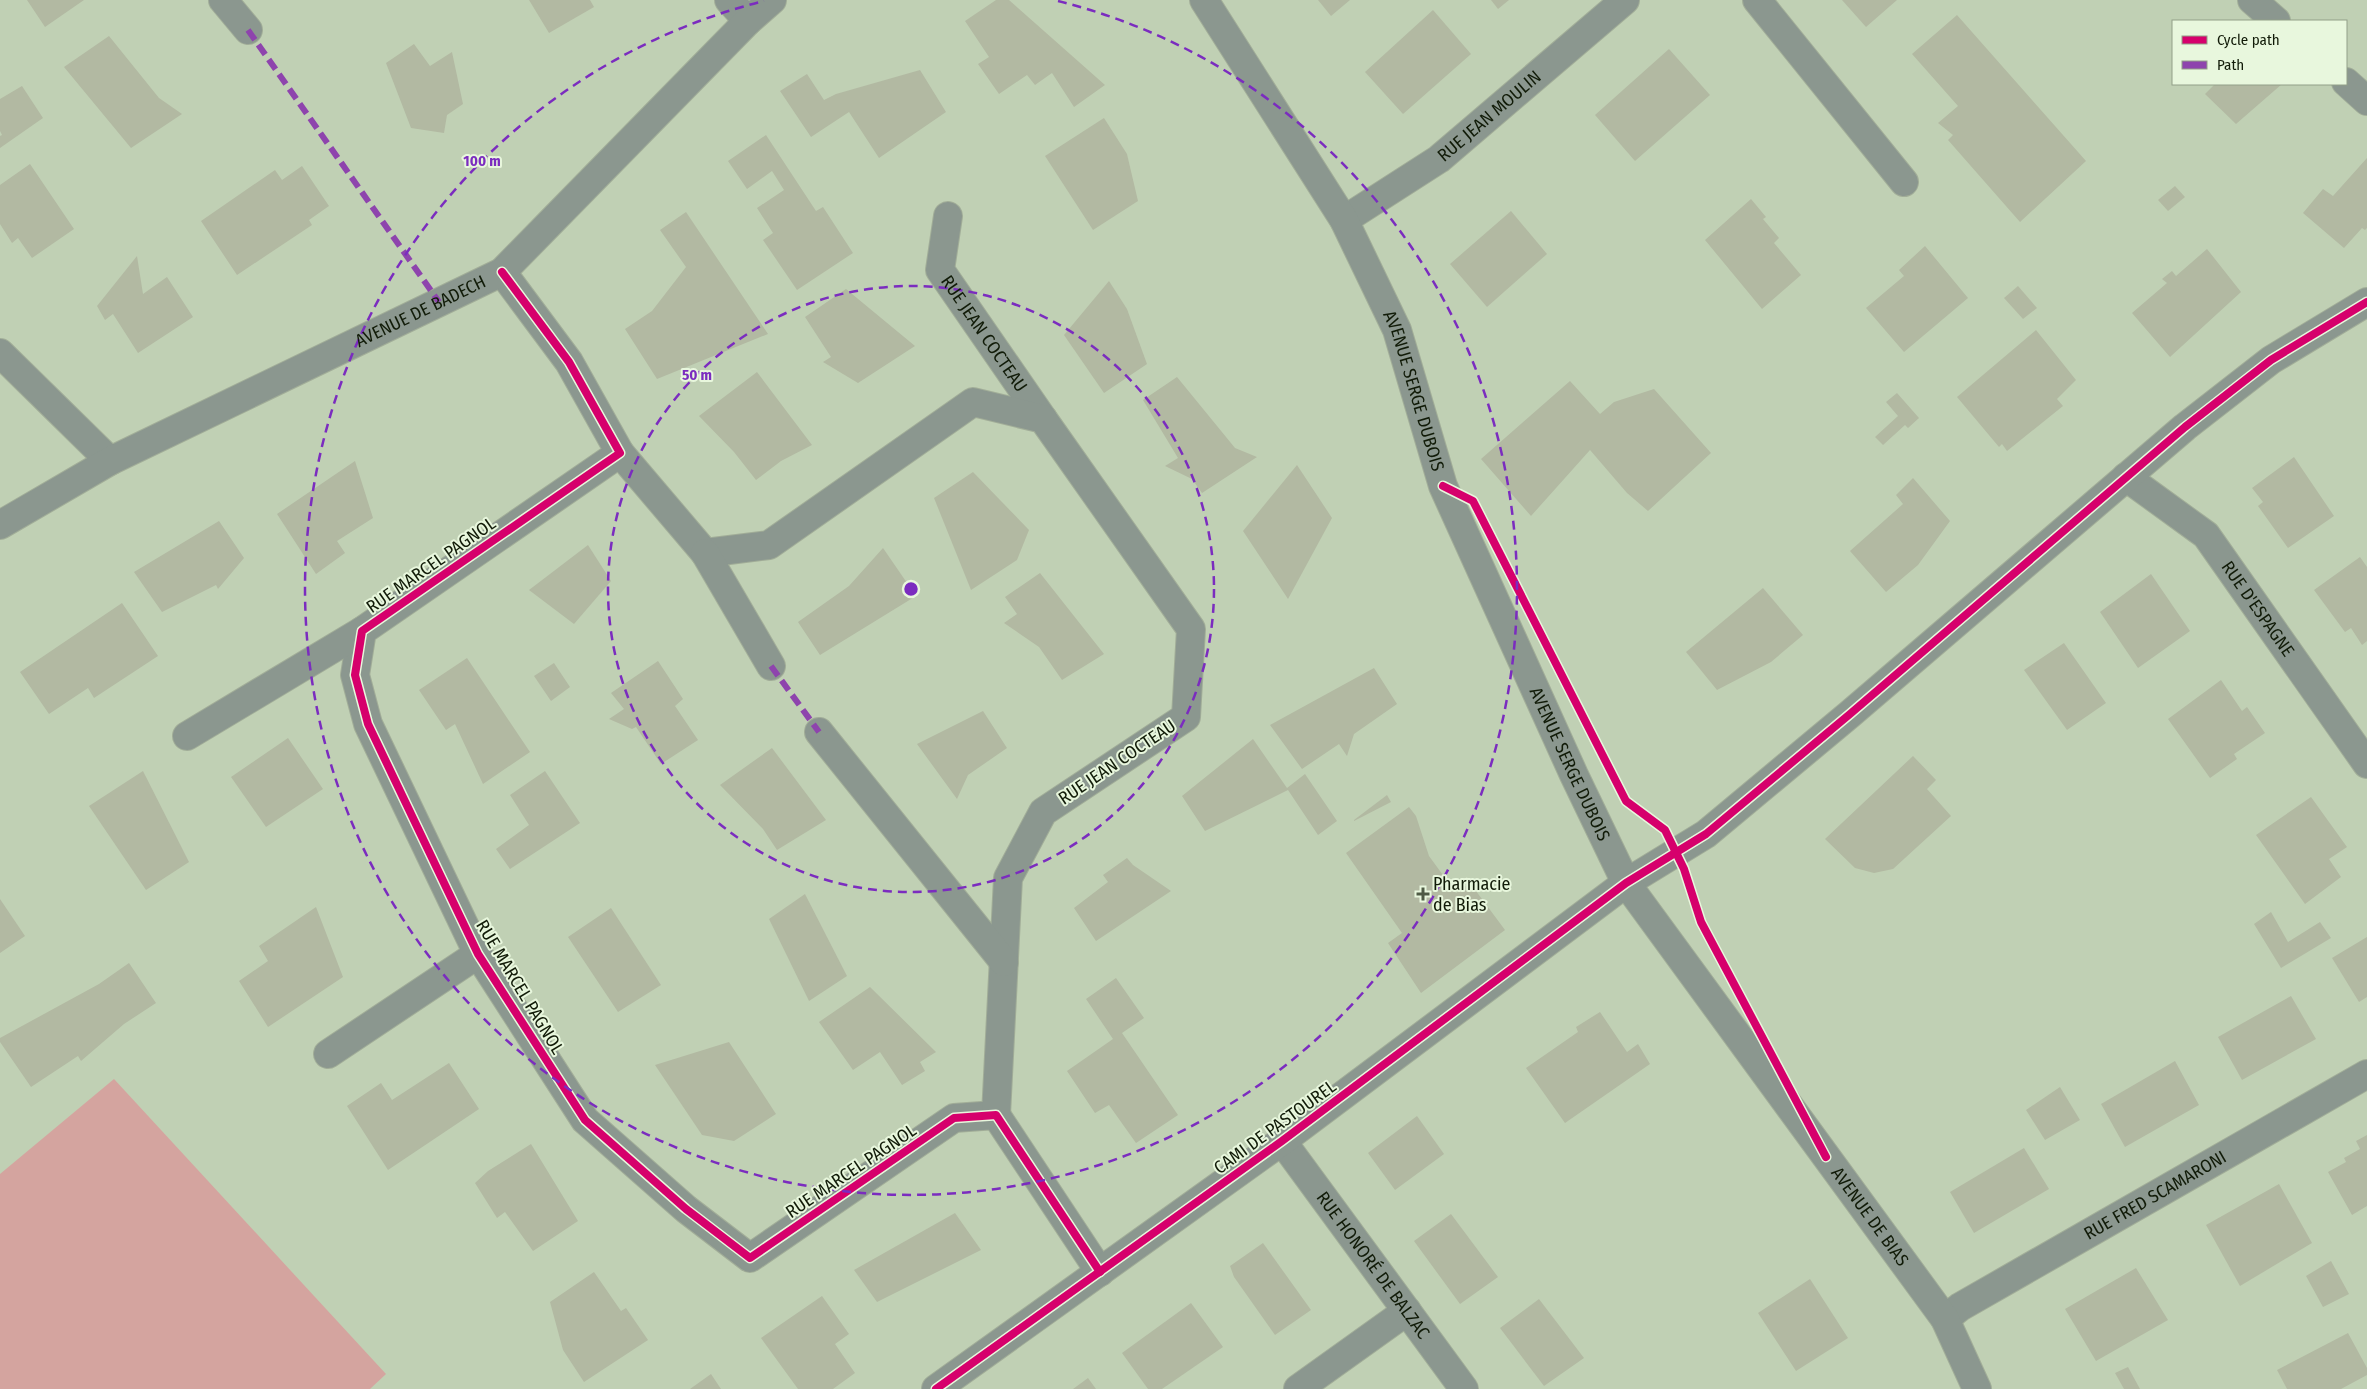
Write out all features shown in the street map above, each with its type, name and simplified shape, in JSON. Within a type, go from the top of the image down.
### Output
[{"type":"street","points":[[223,0],[248,30]]},
{"type":"street","points":[[729,0],[748,21]]},
{"type":"street","name":"AVENUE DE BADECH","points":[[0,525],[110,461],[502,272],[748,21],[772,0]]},
{"type":"street","name":"AVENUE SERGE DUBOIS","points":[[1204,0],[1344,220],[1397,330],[1443,486],[1574,775],[1626,883]]},
{"type":"street","name":"RUE JEAN MOULIN","points":[[1344,220],[1439,159],[1625,0]]},
{"type":"street","points":[[1757,0],[1904,182]]},
{"type":"street","points":[[2252,0],[2275,20]]},
{"type":"street","points":[[2347,83],[2367,101]]},
{"type":"street","name":"RUE JEAN COCTEAU","points":[[948,216],[940,270],[1042,418],[1192,629],[1186,717],[1043,812],[1008,878],[996,1115]]},
{"type":"street","points":[[502,272],[568,362],[620,453],[705,553],[771,666]]},
{"type":"street","name":"CAMI DE PASTOUREL","points":[[936,1389],[1282,1141],[1626,883],[1706,834],[1850,714],[2185,427],[2271,360],[2367,302]]},
{"type":"street","points":[[0,353],[110,461]]},
{"type":"street","name":"RUE JEAN COCTEAU","points":[[705,553],[769,545],[973,402],[1042,418]]},
{"type":"street","name":"RUE MARCEL PAGNOL","points":[[187,736],[362,631],[620,453]]},
{"type":"street","name":"RUE D'ESPAGNE","points":[[2126,477],[2206,534],[2367,764]]},
{"type":"street","name":"RUE MARCEL PAGNOL","points":[[362,631],[355,676],[368,724],[478,954],[585,1120],[686,1209],[750,1258],[954,1118],[996,1115]]},
{"type":"street","points":[[819,732],[1004,962]]},
{"type":"street","name":"AVENUE DE BIAS","points":[[1626,883],[1945,1319],[1977,1389]]},
{"type":"street","name":"RUE MARCEL PAGNOL","points":[[328,1054],[478,954]]},
{"type":"street","name":"RUE FRED SCAMARONI","points":[[1945,1319],[1960,1307],[2367,1074]]},
{"type":"street","points":[[996,1115],[1100,1272]]},
{"type":"street","name":"RUE HONORÉ DE BALZAC","points":[[1282,1141],[1464,1389]]},
{"type":"street","points":[[1298,1389],[1407,1311]]},
{"type":"shaded area","points":[[114,1079],[386,1374],[370,1389],[0,1389],[0,1174]]},
{"type":"building","points":[[27,0],[84,0],[45,27]]},
{"type":"building","points":[[529,0],[590,0],[594,7],[549,33]]},
{"type":"building","points":[[996,0],[1009,0],[1105,85],[1074,107],[1052,73],[1035,85],[1027,75],[999,94],[978,64],[989,57],[965,21]]},
{"type":"building","points":[[1318,0],[1350,0],[1331,16]]},
{"type":"building","points":[[1491,0],[1509,0],[1498,9]]},
{"type":"building","points":[[1842,0],[1897,0],[1866,27]]},
{"type":"building","points":[[1433,10],[1471,54],[1403,114],[1365,72]]},
{"type":"building","points":[[1957,15],[2086,161],[2020,222],[1948,140],[1953,135],[1938,123],[1958,106],[1912,54]]},
{"type":"building","points":[[109,36],[159,98],[182,114],[131,148],[64,67]]},
{"type":"building","points":[[414,44],[430,66],[452,52],[463,104],[447,115],[444,133],[411,128],[386,63]]},
{"type":"building","points":[[1669,49],[1710,95],[1635,161],[1595,115]]},
{"type":"building","points":[[920,70],[946,112],[879,158],[849,112],[811,137],[780,91],[807,74],[824,100],[836,94]]},
{"type":"building","points":[[2214,85],[2281,85],[2236,124],[2205,94]]},
{"type":"building","points":[[22,86],[43,118],[0,148],[0,136],[2,135],[0,131],[0,99]]},
{"type":"building","points":[[1104,118],[1127,154],[1138,201],[1093,230],[1045,156]]},
{"type":"building","points":[[766,135],[816,211],[823,207],[853,253],[797,290],[763,240],[773,233],[757,208],[784,190],[772,171],[747,189],[728,161]]},
{"type":"building","points":[[2367,158],[2367,228],[2365,230],[2362,228],[2344,248],[2303,213],[2323,189],[2333,196]]},
{"type":"building","points":[[30,164],[74,229],[32,258],[18,238],[12,243],[0,224],[0,185]]},
{"type":"building","points":[[302,166],[329,206],[309,220],[312,225],[237,275],[201,221],[275,170],[282,180]]},
{"type":"building","points":[[2175,186],[2185,197],[2168,211],[2158,200]]},
{"type":"building","points":[[1751,199],[1766,217],[1763,219],[1779,238],[1774,243],[1801,275],[1762,309],[1705,240]]},
{"type":"building","points":[[1511,211],[1547,254],[1487,307],[1450,264]]},
{"type":"building","points":[[686,212],[768,334],[657,379],[625,329],[652,311],[686,267],[660,230]]},
{"type":"building","points":[[1925,246],[1968,298],[1904,352],[1866,308],[1904,276],[1899,270]]},
{"type":"building","points":[[2207,249],[2241,292],[2170,357],[2132,313],[2167,283],[2162,279],[2172,271],[2176,276]]},
{"type":"building","points":[[137,256],[143,294],[167,277],[193,317],[138,353],[113,314],[105,320],[97,306]]},
{"type":"building","points":[[1109,281],[1127,309],[1147,364],[1104,393],[1064,335]]},
{"type":"building","points":[[2018,286],[2037,308],[2023,319],[2004,298]]},
{"type":"building","points":[[846,289],[915,346],[858,383],[823,362],[831,357],[805,317]]},
{"type":"building","points":[[2036,330],[2076,380],[2057,399],[2063,406],[2007,451],[2002,444],[1999,447],[1957,397]]},
{"type":"building","points":[[757,372],[812,445],[781,461],[756,480],[734,452],[699,416]]},
{"type":"building","points":[[1177,377],[1235,448],[1257,457],[1202,493],[1192,479],[1165,466],[1178,458],[1143,400]]},
{"type":"building","points":[[1570,381],[1600,414],[1614,402],[1654,389],[1711,453],[1648,511],[1627,493],[1590,450],[1531,516],[1481,459]]},
{"type":"building","points":[[1897,393],[1919,418],[1908,428],[1905,425],[1883,445],[1875,437],[1898,416],[1886,402]]},
{"type":"building","points":[[2294,457],[2334,516],[2288,548],[2258,506],[2263,502],[2252,488]]},
{"type":"building","points":[[355,461],[373,518],[337,541],[345,553],[316,574],[277,514]]},
{"type":"building","points":[[1297,465],[1332,518],[1288,599],[1243,531]]},
{"type":"building","points":[[973,472],[1029,530],[1017,560],[971,590],[934,498]]},
{"type":"building","points":[[1913,478],[1950,521],[1918,565],[1886,592],[1850,551],[1903,504],[1896,495]]},
{"type":"building","points":[[219,521],[244,558],[218,589],[216,585],[162,612],[134,572]]},
{"type":"building","points":[[588,545],[611,581],[574,624],[529,590]]},
{"type":"building","points":[[883,548],[916,596],[820,655],[798,622],[849,586]]},
{"type":"building","points":[[2360,557],[2367,567],[2367,641],[2362,645],[2351,628],[2345,632],[2314,590]]},
{"type":"building","points":[[1040,573],[1104,654],[1062,680],[1039,647],[1004,623],[1017,614],[1005,597]]},
{"type":"building","points":[[2151,574],[2190,631],[2138,668],[2100,612]]},
{"type":"building","points":[[1763,588],[1803,635],[1771,662],[1717,690],[1686,652]]},
{"type":"building","points":[[122,603],[158,656],[94,698],[88,688],[49,714],[20,672]]},
{"type":"building","points":[[2064,643],[2106,703],[2067,730],[2024,670]]},
{"type":"building","points":[[467,658],[530,752],[483,784],[455,724],[446,730],[419,690]]},
{"type":"building","points":[[658,661],[683,699],[675,706],[698,740],[661,764],[636,727],[632,729],[609,719],[624,709],[611,693]]},
{"type":"building","points":[[554,663],[570,687],[551,701],[534,676]]},
{"type":"building","points":[[1374,668],[1397,704],[1354,734],[1347,756],[1339,744],[1302,769],[1270,725]]},
{"type":"building","points":[[2221,680],[2242,711],[2247,707],[2265,733],[2234,754],[2237,759],[2210,778],[2168,719]]},
{"type":"building","points":[[983,711],[1007,748],[968,775],[957,799],[917,744]]},
{"type":"building","points":[[288,738],[323,789],[266,827],[231,777]]},
{"type":"building","points":[[1253,739],[1287,788],[1305,774],[1337,821],[1318,835],[1288,790],[1205,831],[1182,796]]},
{"type":"building","points":[[772,748],[826,820],[777,850],[763,829],[720,785]]},
{"type":"building","points":[[1913,756],[1936,780],[1927,789],[1951,816],[1893,869],[1874,873],[1855,868],[1825,839]]},
{"type":"building","points":[[143,771],[189,862],[146,890],[89,806]]},
{"type":"building","points":[[545,771],[580,823],[510,869],[496,849],[529,825],[510,795]]},
{"type":"building","points":[[1387,795],[1391,802],[1354,821],[1354,820]]},
{"type":"building","points":[[2311,797],[2347,847],[2329,859],[2341,877],[2305,904],[2256,835]]},
{"type":"building","points":[[1409,807],[1416,816],[1429,856],[1456,893],[1470,883],[1505,930],[1421,993],[1388,943],[1402,933],[1346,853]]},
{"type":"building","points":[[1127,858],[1133,865],[1171,891],[1096,941],[1074,908],[1108,882],[1103,875]]},
{"type":"building","points":[[805,894],[847,976],[809,1001],[769,919]]},
{"type":"building","points":[[0,899],[25,936],[0,953]]},
{"type":"building","points":[[316,907],[343,977],[268,1027],[239,981],[268,961],[259,946]]},
{"type":"building","points":[[611,908],[661,985],[618,1012],[568,937]]},
{"type":"building","points":[[2271,912],[2288,942],[2320,922],[2331,938],[2281,968],[2254,924]]},
{"type":"building","points":[[2367,937],[2367,997],[2359,1002],[2332,958]]},
{"type":"building","points":[[129,963],[156,1003],[124,1024],[81,1061],[78,1056],[31,1087],[0,1042],[0,1038],[99,984]]},
{"type":"building","points":[[1116,978],[1144,1018],[1122,1033],[1178,1115],[1136,1143],[1109,1105],[1095,1113],[1067,1071],[1113,1039],[1086,999]]},
{"type":"building","points":[[870,987],[936,1052],[920,1062],[925,1071],[902,1085],[880,1052],[853,1070],[819,1022]]},
{"type":"building","points":[[2291,996],[2316,1039],[2242,1080],[2218,1037]]},
{"type":"building","points":[[1600,1012],[1627,1052],[1638,1044],[1650,1064],[1565,1123],[1526,1068],[1578,1032],[1576,1027]]},
{"type":"building","points":[[729,1042],[776,1114],[734,1141],[702,1135],[655,1065]]},
{"type":"building","points":[[2175,1061],[2199,1105],[2125,1147],[2101,1104]]},
{"type":"building","points":[[449,1063],[479,1109],[388,1170],[347,1106],[381,1083],[392,1100]]},
{"type":"building","points":[[2060,1087],[2080,1120],[2045,1140],[2026,1110]]},
{"type":"building","points":[[1417,1116],[1444,1154],[1395,1190],[1368,1153]]},
{"type":"building","points":[[2367,1135],[2367,1206],[2352,1215],[2328,1172],[2346,1162],[2344,1158],[2360,1149],[2356,1141]]},
{"type":"building","points":[[531,1144],[578,1221],[533,1251],[505,1212],[497,1218],[475,1183],[488,1171]]},
{"type":"building","points":[[2024,1148],[2049,1189],[1974,1233],[1950,1192]]},
{"type":"building","points":[[2279,1184],[2312,1243],[2240,1286],[2206,1225]]},
{"type":"building","points":[[955,1213],[981,1250],[877,1302],[854,1270]]},
{"type":"building","points":[[1451,1214],[1498,1277],[1460,1304],[1414,1241]]},
{"type":"building","points":[[1263,1243],[1311,1310],[1275,1335],[1234,1277],[1230,1266]]},
{"type":"building","points":[[2331,1261],[2349,1294],[2323,1307],[2306,1276]]},
{"type":"building","points":[[2136,1268],[2168,1320],[2096,1361],[2065,1309]]},
{"type":"building","points":[[594,1272],[621,1311],[626,1308],[648,1340],[584,1382],[563,1350],[550,1302]]},
{"type":"building","points":[[1810,1279],[1848,1338],[1796,1371],[1758,1313]]},
{"type":"building","points":[[822,1296],[849,1334],[835,1344],[855,1373],[833,1389],[798,1389],[761,1338]]},
{"type":"building","points":[[1539,1299],[1584,1358],[1544,1386],[1500,1328]]},
{"type":"building","points":[[1191,1303],[1223,1347],[1162,1389],[1148,1389],[1122,1353]]},
{"type":"building","points":[[2348,1333],[2367,1368],[2367,1375],[2341,1389],[2287,1389],[2277,1370]]},
{"type":"building","points":[[2128,1367],[2140,1389],[2124,1389],[2115,1373]]},
{"type":"building","points":[[711,1374],[721,1389],[690,1389]]},
{"type":"building","points":[[1088,1378],[1096,1389],[1073,1389]]},
{"type":"marked path","points":[[248,30],[439,302]]},
{"type":"marked path","points":[[771,666],[819,732]]},
{"type":"cycle path","points":[[502,272],[569,362],[620,453],[362,631],[355,675],[368,724],[478,954],[585,1120],[686,1209],[750,1258],[954,1118],[996,1115],[1100,1272]]},
{"type":"cycle path","points":[[936,1389],[1282,1141],[1626,883],[1706,834],[1850,714],[2185,427],[2271,360],[2367,302]]},
{"type":"cycle path","points":[[1443,486],[1473,501],[1626,801],[1665,830],[1684,869],[1701,922],[1826,1157]]},
{"type":"place","name":"Pharmacie de Bias","points":[[1423,894]]}]
